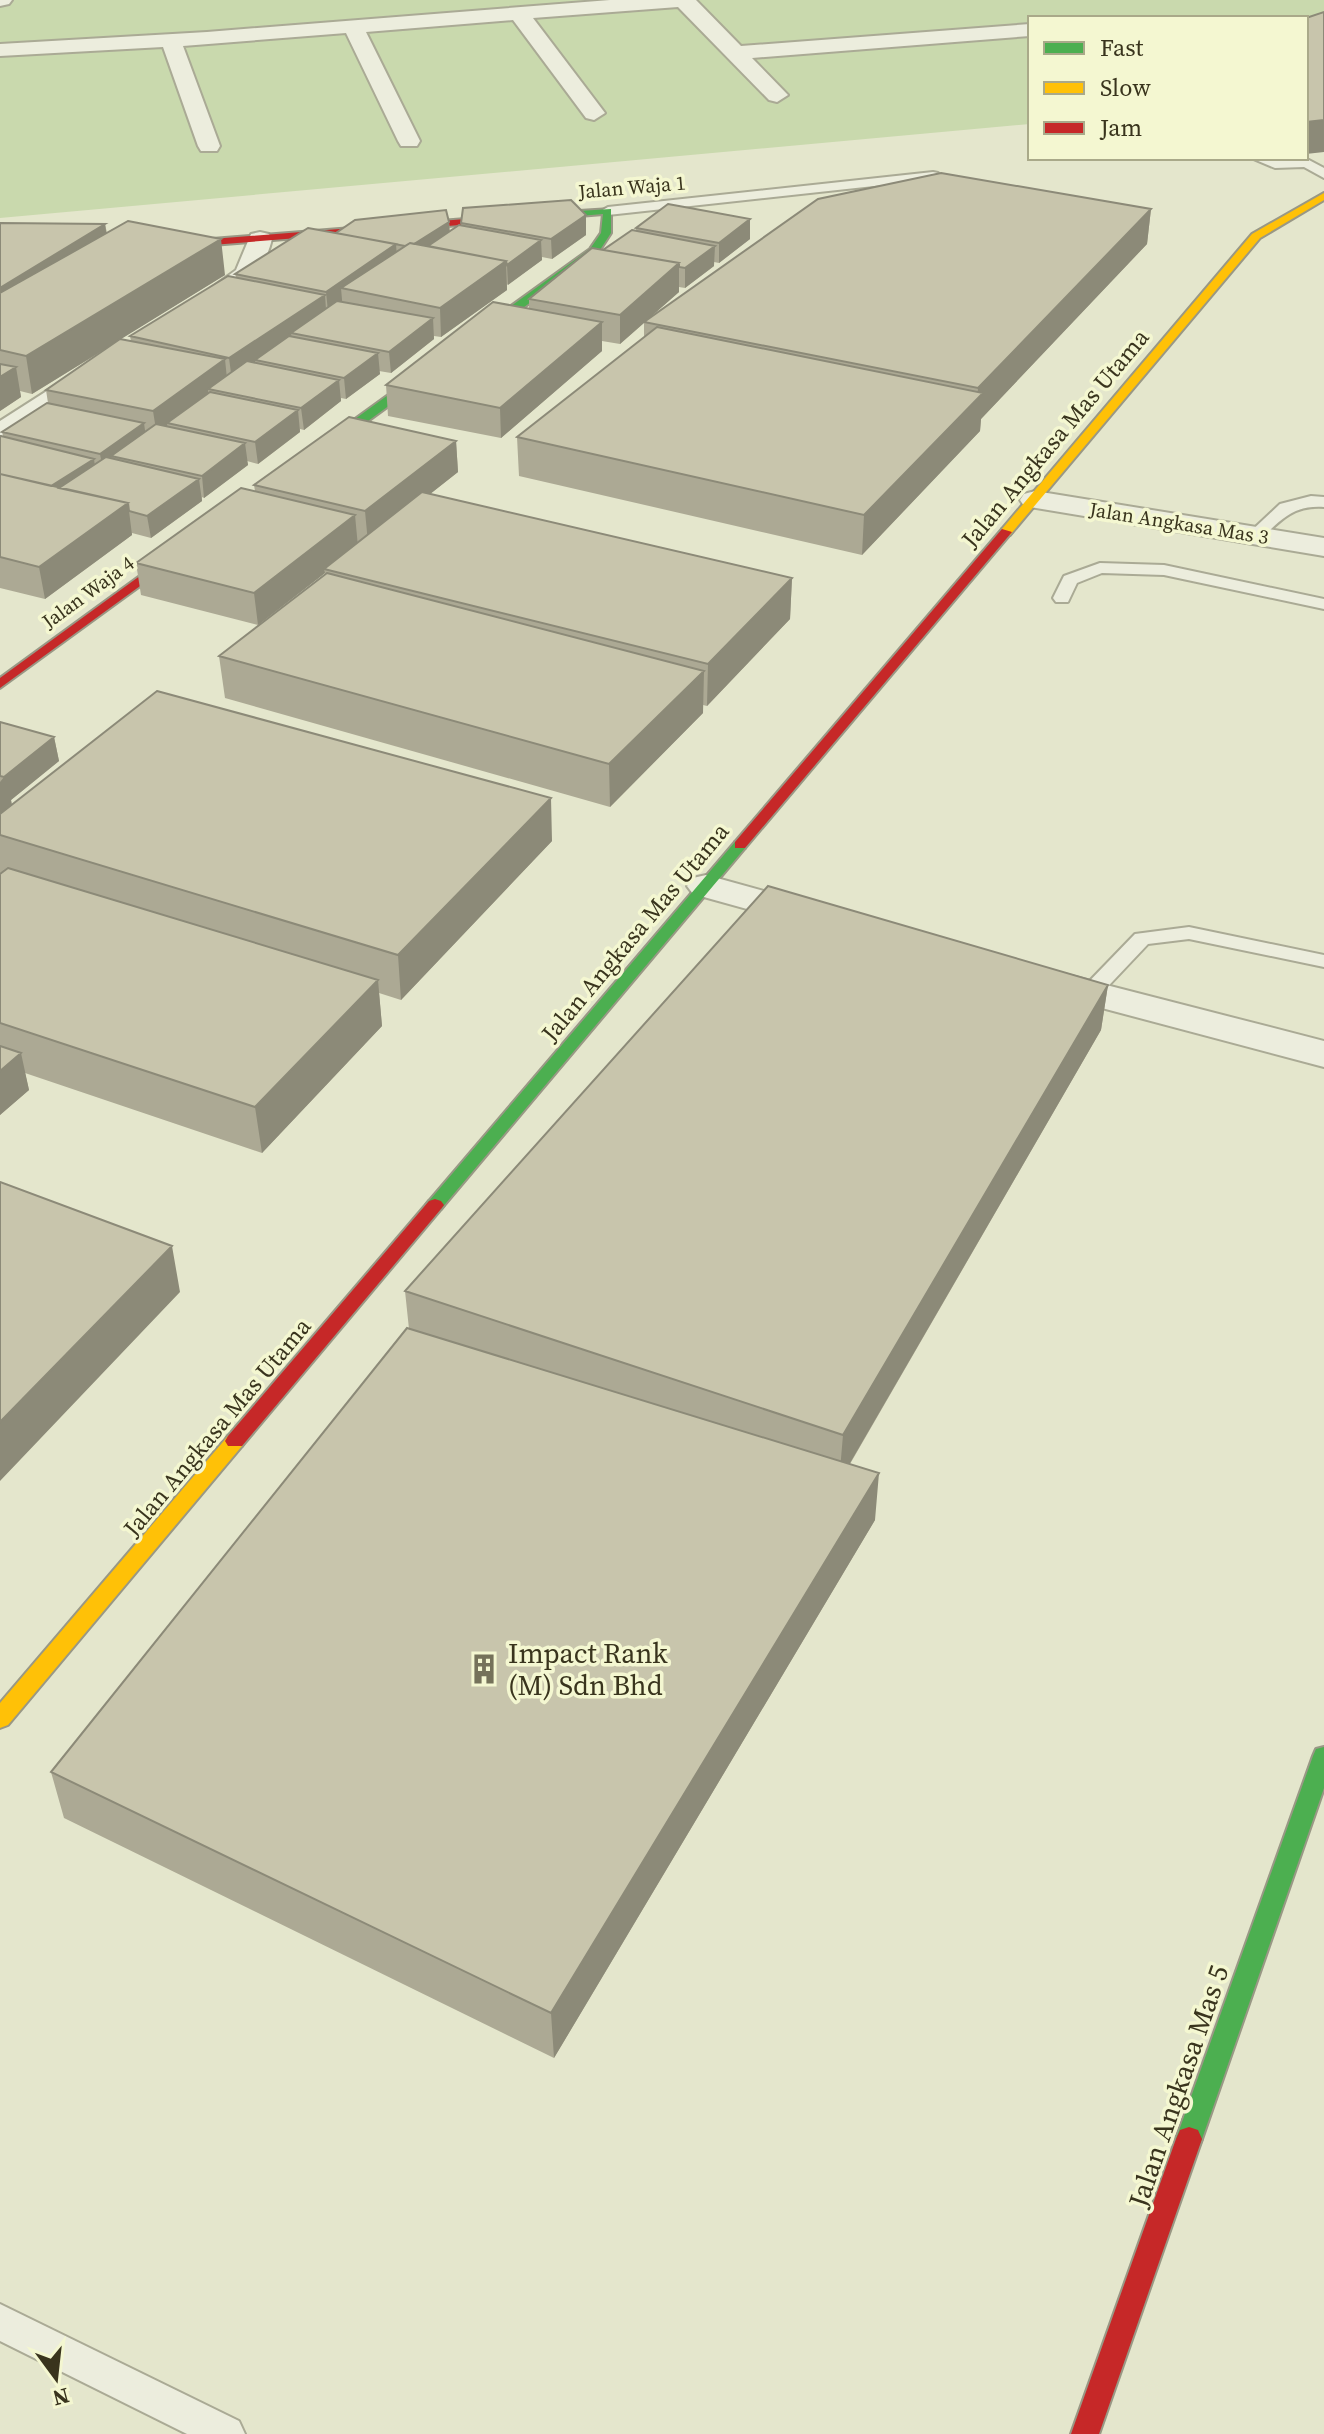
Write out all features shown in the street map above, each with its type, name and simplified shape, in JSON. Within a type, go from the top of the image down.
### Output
[{"type":"street","points":[[0,50],[171,41],[685,0],[777,95]]},
{"type":"street","points":[[518,13],[594,113]]},
{"type":"street","points":[[353,26],[409,141]]},
{"type":"street","points":[[736,53],[1028,30]]},
{"type":"street","points":[[171,41],[209,146]]},
{"type":"street","name":"Jalan Angkasa Mas Utama","points":[[0,1719],[1256,236],[1324,196]]},
{"type":"street","points":[[297,467],[594,251],[606,233],[608,211]]},
{"type":"street","name":"Jalan Waja 1","points":[[144,248],[608,211]]},
{"type":"street","points":[[188,313],[242,279],[254,266],[260,239]]},
{"type":"street","points":[[0,433],[121,356]]},
{"type":"street","name":"Jalan Angkasa Mas 3","points":[[1035,500],[1324,547]]},
{"type":"street","name":"Jalan Waja 4","points":[[0,684],[207,533]]},
{"type":"street","points":[[706,886],[844,925]]},
{"type":"street","points":[[1012,972],[1324,1054]]},
{"type":"street","name":"Jalan Angkasa Mas 5","points":[[1085,2434],[1324,1756]]},
{"type":"lane","points":[[1263,160],[1275,164],[1324,161]]},
{"type":"lane","points":[[1307,163],[1324,174]]},
{"type":"lane","name":"Jalan Waja 1","points":[[608,211],[933,176]]},
{"type":"lane","points":[[1256,534],[1280,511],[1298,501],[1324,502]]},
{"type":"lane","points":[[1062,598],[1070,580],[1100,568],[1164,570],[1324,604]]},
{"type":"lane","points":[[1088,994],[1142,938],[1189,933],[1324,961]]},
{"type":"lane","points":[[0,2322],[226,2434]]},
{"type":"green space","points":[[0,0],[1324,0],[1324,16],[1308,22],[1308,16],[1028,16],[1028,124],[0,218]]},
{"type":"building","points":[[1324,12],[1324,120],[1308,122],[1308,17]]},
{"type":"building","points":[[941,173],[1151,209],[978,388],[644,322],[818,199]]},
{"type":"building","points":[[571,200],[586,215],[551,239],[461,223],[463,208]]},
{"type":"building","points":[[668,204],[750,219],[719,243],[636,228]]},
{"type":"building","points":[[446,210],[449,222],[414,244],[405,246],[336,233],[355,220]]},
{"type":"building","points":[[128,221],[221,239],[26,356],[0,350],[0,293]]},
{"type":"building","points":[[0,223],[105,224],[0,288]]},
{"type":"building","points":[[459,225],[541,240],[507,265],[506,261],[428,246]]},
{"type":"building","points":[[308,228],[396,244],[326,292],[235,274]]},
{"type":"building","points":[[632,230],[715,246],[685,268],[679,267],[679,263],[603,250]]},
{"type":"building","points":[[410,243],[506,261],[440,308],[341,288]]},
{"type":"building","points":[[592,248],[679,263],[620,315],[529,299]]},
{"type":"building","points":[[228,276],[325,295],[229,358],[130,336]]},
{"type":"building","points":[[337,301],[433,318],[389,352],[291,333]]},
{"type":"building","points":[[493,302],[602,322],[500,408],[386,385]]},
{"type":"building","points":[[657,327],[983,393],[864,515],[517,437]]},
{"type":"building","points":[[289,336],[378,353],[344,378],[255,360]]},
{"type":"building","points":[[120,339],[225,359],[153,411],[46,390]]},
{"type":"building","points":[[247,361],[339,380],[301,408],[208,389]]},
{"type":"building","points":[[0,364],[16,367],[0,377]]},
{"type":"building","points":[[210,392],[298,410],[255,442],[167,423]]},
{"type":"building","points":[[47,403],[144,423],[100,454],[2,432]]},
{"type":"building","points":[[349,417],[456,441],[365,511],[254,485]]},
{"type":"building","points":[[156,424],[245,443],[202,476],[111,456]]},
{"type":"building","points":[[0,436],[94,459],[51,486],[0,474]]},
{"type":"building","points":[[106,457],[199,479],[147,516],[129,511],[128,503],[59,488]]},
{"type":"building","points":[[0,474],[128,503],[39,567],[0,557]]},
{"type":"building","points":[[241,488],[355,515],[254,593],[136,563]]},
{"type":"building","points":[[422,492],[792,578],[708,664],[324,569]]},
{"type":"building","points":[[327,573],[704,671],[609,764],[219,656]]},
{"type":"building","points":[[157,691],[551,798],[398,955],[0,835],[0,814]]},
{"type":"building","points":[[0,722],[54,737],[4,777],[0,776]]},
{"type":"building","points":[[8,868],[378,980],[255,1107],[0,1023],[0,874]]},
{"type":"building","points":[[768,886],[1108,985],[843,1435],[405,1291]]},
{"type":"building","points":[[0,1046],[21,1053],[0,1071]]},
{"type":"building","points":[[0,1182],[172,1246],[0,1422]]},
{"type":"building","name":"Impact Rank (M) Sdn Bhd","points":[[407,1328],[879,1473],[551,2013],[51,1772]]},
{"type":"traffic: fast","points":[[312,456],[594,251],[606,233],[608,211],[567,214]]},
{"type":"traffic: fast","points":[[435,1205],[740,845]]},
{"type":"traffic: fast","points":[[1189,2139],[1324,1756]]},
{"type":"traffic: slow","points":[[1006,532],[1256,236],[1324,196]]},
{"type":"traffic: slow","points":[[0,1719],[235,1441]]},
{"type":"traffic: jam","points":[[162,246],[567,214]]},
{"type":"traffic: jam","points":[[740,845],[1006,532]]},
{"type":"traffic: jam","points":[[0,684],[189,546]]},
{"type":"traffic: jam","points":[[235,1441],[435,1205]]},
{"type":"traffic: jam","points":[[1085,2434],[1189,2139]]},
{"type":"place","name":"Impact Rank (M) Sdn Bhd","points":[[484,1669]]}]
